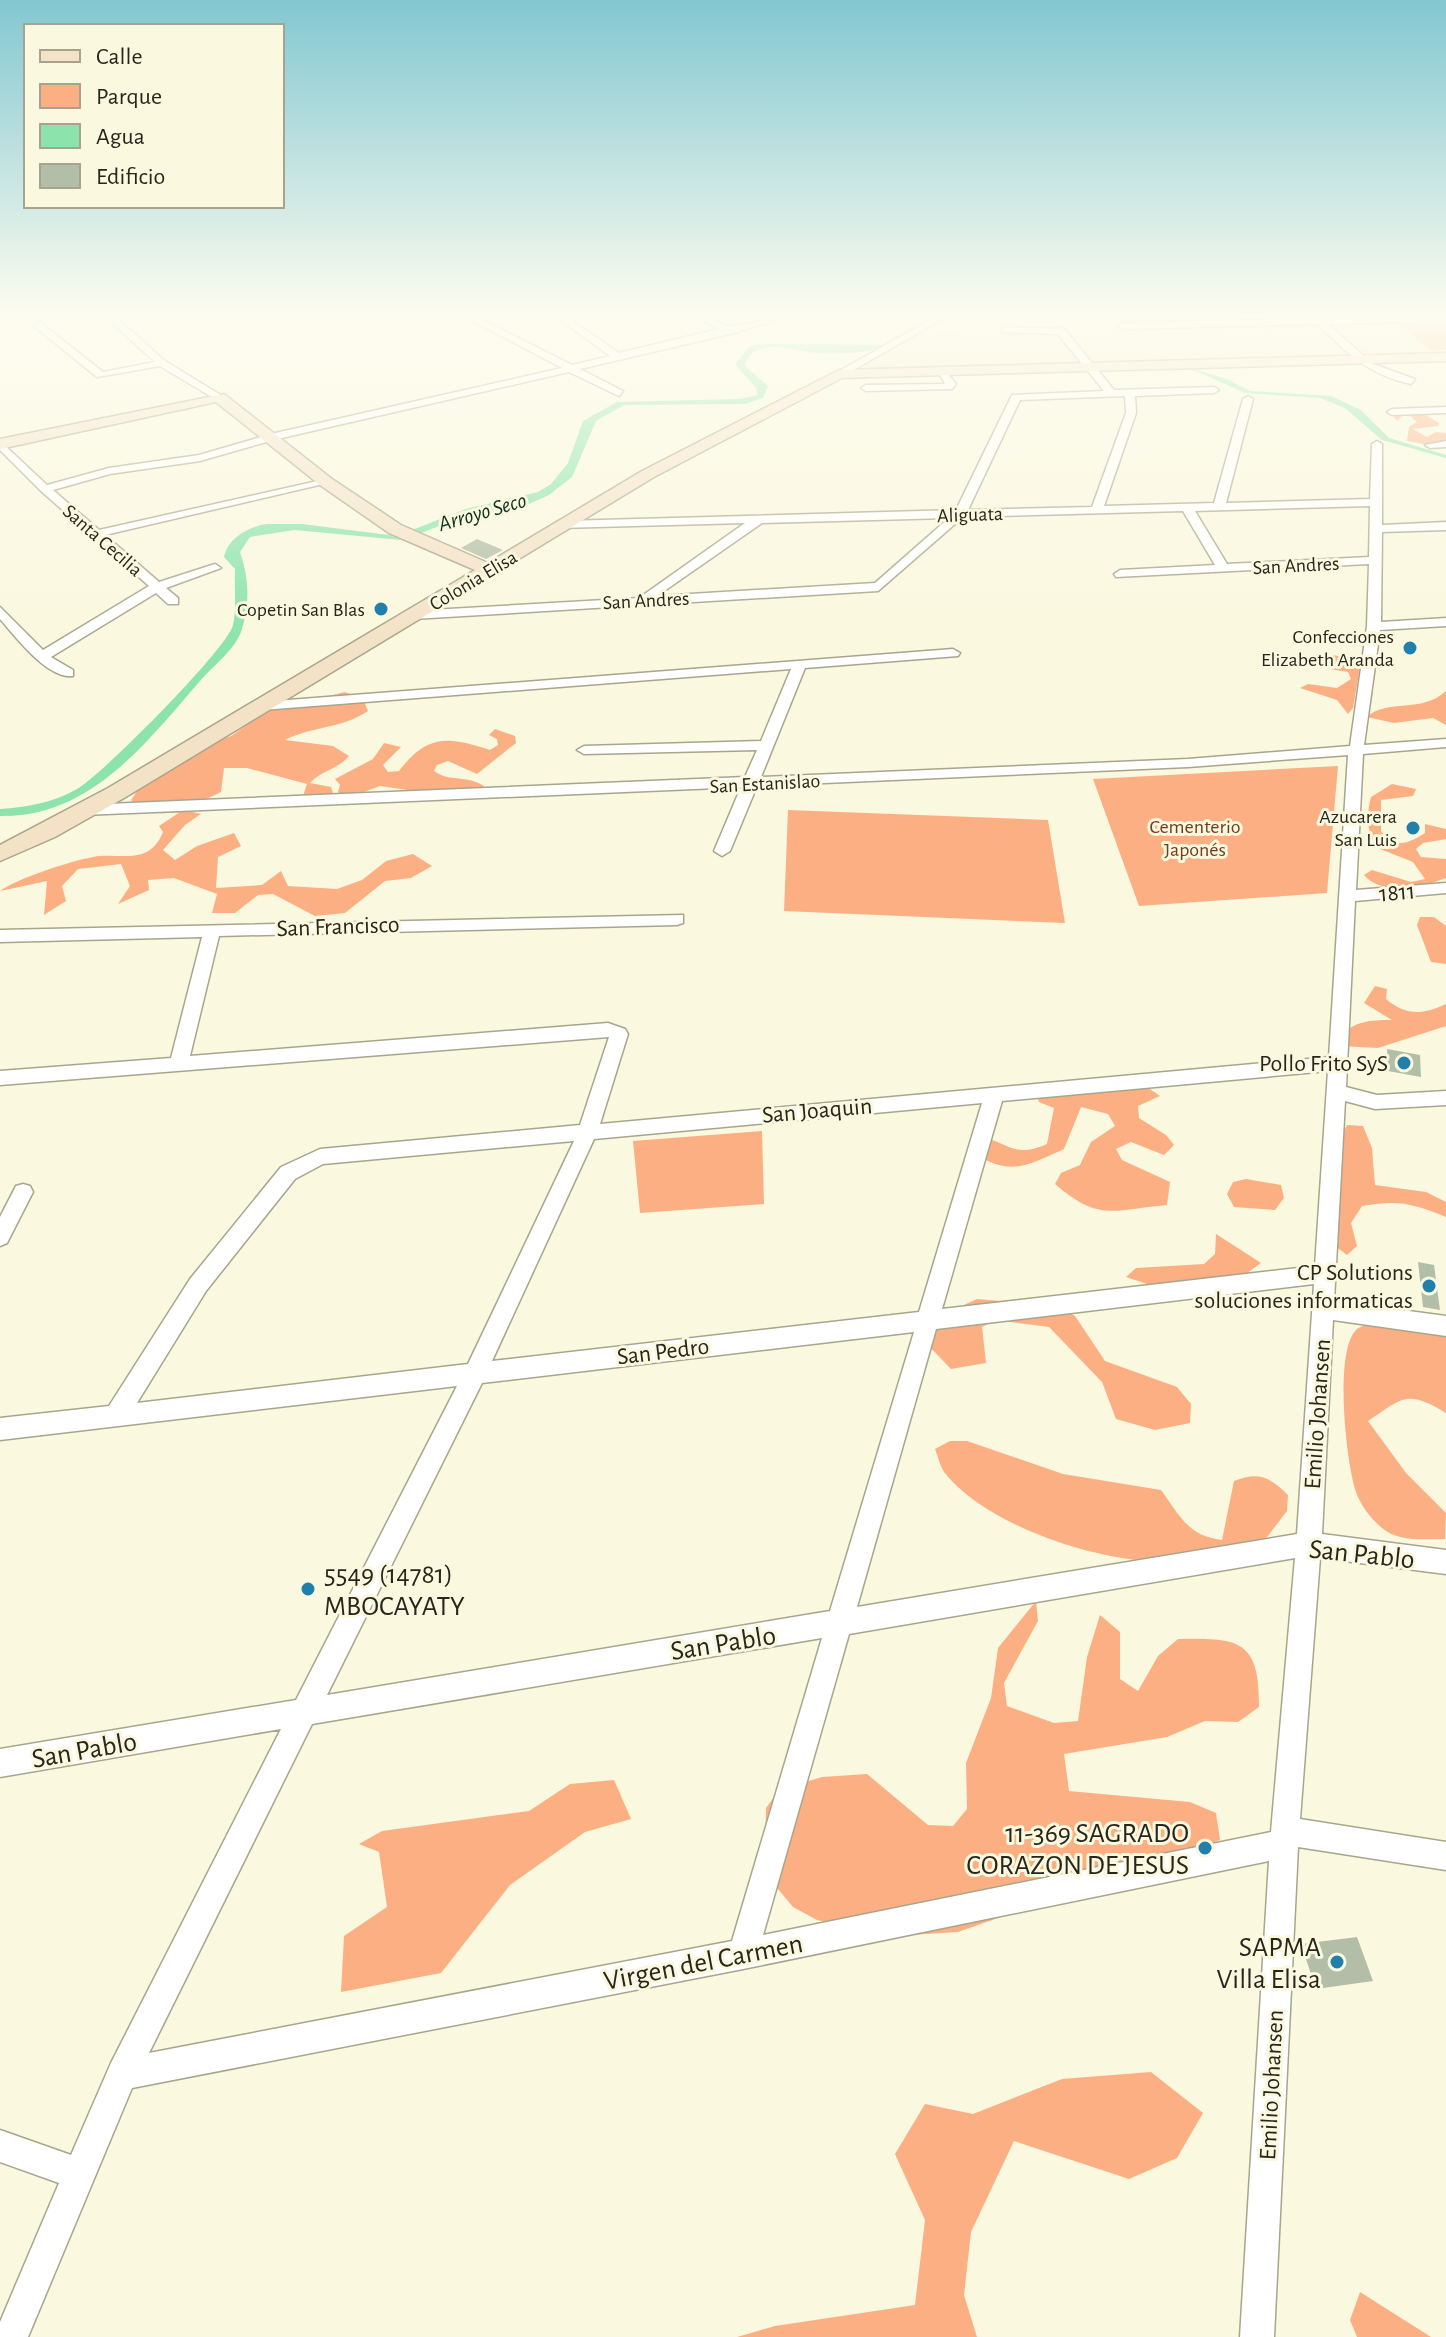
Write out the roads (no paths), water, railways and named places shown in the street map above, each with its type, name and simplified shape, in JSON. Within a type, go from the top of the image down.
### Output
[{"type":"street","points":[[0,444],[102,422]]},
{"type":"street","points":[[252,422],[326,482],[395,529],[490,570]]},
{"type":"street","points":[[45,489],[120,469],[200,458],[337,422]]},
{"type":"street","name":"Colonia Elisa","points":[[0,854],[47,832],[262,706],[648,474],[747,422]]},
{"type":"street","points":[[960,514],[1004,422]]},
{"type":"street","points":[[1097,510],[1128,422]]},
{"type":"street","points":[[1219,506],[1242,422]]},
{"type":"street","name":"Santa Cecilia","points":[[0,444],[6,458],[173,601]]},
{"type":"street","name":"Emilio Johansen","points":[[1257,2337],[1285,1837],[1309,1544],[1326,1274],[1335,1063],[1349,896],[1356,752],[1374,626],[1377,444]]},
{"type":"street","points":[[1430,445],[1446,444]]},
{"type":"street","points":[[97,534],[154,518],[264,499],[326,482]]},
{"type":"street","name":"Aliguata","points":[[564,525],[1375,502]]},
{"type":"street","points":[[1187,507],[1223,569]]},
{"type":"street","name":"San Andres","points":[[413,615],[878,587],[960,514]]},
{"type":"street","points":[[644,600],[758,520]]},
{"type":"street","points":[[1377,529],[1446,526]]},
{"type":"street","name":"San Andres","points":[[1120,574],[1377,560]]},
{"type":"street","points":[[42,657],[156,587],[215,568]]},
{"type":"street","points":[[0,611],[42,657],[68,673]]},
{"type":"street","points":[[1374,626],[1446,622]]},
{"type":"street","points":[[262,706],[953,653]]},
{"type":"street","points":[[722,851],[800,665]]},
{"type":"street","name":"San Estanislao","points":[[83,810],[753,783],[1356,752],[1446,743]]},
{"type":"street","points":[[584,750],[764,745]]},
{"type":"street","name":"1811","points":[[1349,896],[1446,888]]},
{"type":"street","name":"San Francisco","points":[[0,936],[677,919]]},
{"type":"street","points":[[179,1064],[212,930]]},
{"type":"street","points":[[0,1078],[612,1030],[619,1034],[588,1132],[475,1373],[122,2074],[11,2337]]},
{"type":"street","name":"San Joaquin","points":[[116,1415],[198,1285],[288,1173],[300,1164],[320,1157],[1335,1063]]},
{"type":"street","points":[[1362,1096],[1369,1090],[1446,1084]]},
{"type":"street","points":[[1334,1093],[1362,1096],[1375,1102],[1446,1098]]},
{"type":"street","points":[[743,1954],[994,1094]]},
{"type":"street","points":[[0,1237],[23,1192]]},
{"type":"street","name":"San Pedro","points":[[0,1429],[1326,1274]]},
{"type":"street","points":[[1324,1309],[1446,1326]]},
{"type":"street","name":"San Pablo","points":[[0,1763],[1309,1544],[1446,1562]]},
{"type":"street","name":"Virgen del Carmen","points":[[122,2074],[743,1954],[1285,1837],[1446,1856]]},
{"type":"street","points":[[0,2146],[79,2174]]},
{"type":"water","name":"Arroyo Seco","points":[[583,422],[596,422],[572,477],[549,495],[529,504],[468,515],[421,533],[412,530],[466,509],[538,492],[551,484],[568,463]]},
{"type":"water","points":[[1361,422],[1373,422],[1389,438],[1446,455],[1446,458],[1382,440]]},
{"type":"water","points":[[267,524],[302,524],[389,535],[401,540],[294,530],[250,537],[240,552],[247,590],[245,619],[239,636],[224,657],[137,751],[89,791],[62,804],[32,813],[0,816],[0,809],[40,804],[77,789],[111,761],[188,683],[226,638],[233,625],[235,569],[224,557],[226,550],[240,534]]},
{"type":"place","name":"Copetin San Blas","points":[[381,609]]},
{"type":"place","name":"Confecciones Elizabeth Aranda","points":[[1410,648]]},
{"type":"place","name":"Azucarera San Luis","points":[[1413,828]]},
{"type":"place","name":"Pollo Frito SyS","points":[[1404,1063]]},
{"type":"place","name":"CP Solutions soluciones informaticas","points":[[1429,1286]]},
{"type":"place","name":"5549 (14781) MBOCAYATY","points":[[308,1589]]},
{"type":"place","name":"11-369 SAGRADO CORAZON DE JESUS","points":[[1205,1848]]},
{"type":"place","name":"SAPMA Villa Elisa","points":[[1337,1962]]},
{"type":"park label","name":"Cementerio Japonés","points":[[1195,838]]}]
